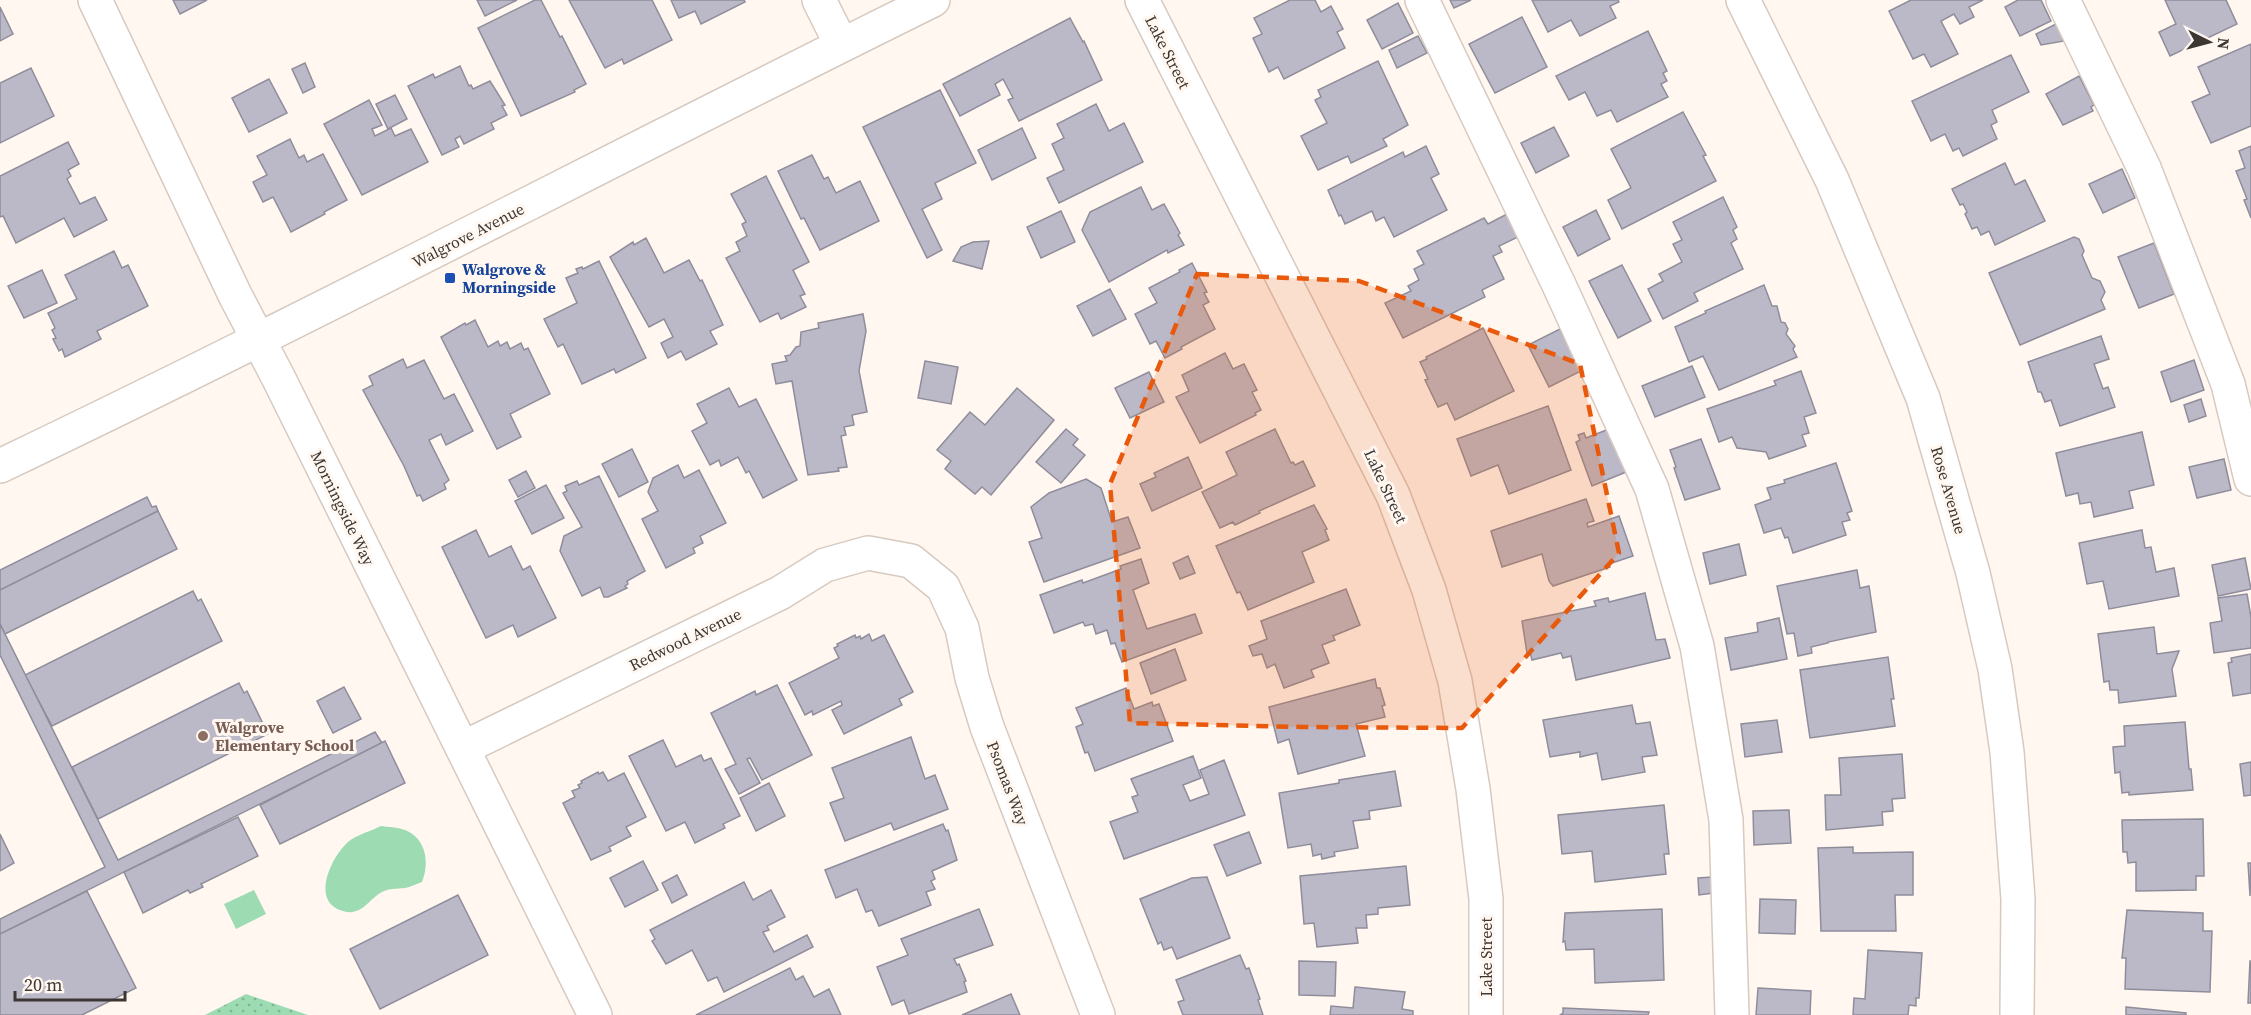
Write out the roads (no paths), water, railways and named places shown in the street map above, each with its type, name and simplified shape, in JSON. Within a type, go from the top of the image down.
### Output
[{"type":"street","name":"Morningside Way","points":[[94,0],[235,295],[595,1015]]},
{"type":"street","points":[[819,0],[841,44]]},
{"type":"street","name":"Walgrove Avenue","points":[[0,466],[259,341],[841,44],[933,0]]},
{"type":"street","name":"Lake Street","points":[[1142,0],[1393,495],[1429,590],[1455,681],[1473,789],[1486,899],[1486,1015]]},
{"type":"street","points":[[1422,0],[1559,285],[1652,489],[1697,646],[1726,820],[1732,1015]]},
{"type":"street","name":"Rose Avenue","points":[[1743,0],[1832,180],[1923,398],[1973,573],[1995,669],[2007,752],[2018,898],[2017,1015]]},
{"type":"street","points":[[2063,0],[2144,168],[2228,384],[2251,479]]},
{"type":"street","name":"Redwood Avenue","points":[[463,748],[780,593],[825,566],[868,553],[911,561]]},
{"type":"street","name":"Psomas Way","points":[[911,561],[943,587],[962,628],[972,678],[987,727],[1098,1015]]},
{"type":"place","name":"Walgrove & Morningside","points":[[450,278]]},
{"type":"place","name":"Walgrove Elementary School","points":[[203,736]]}]
